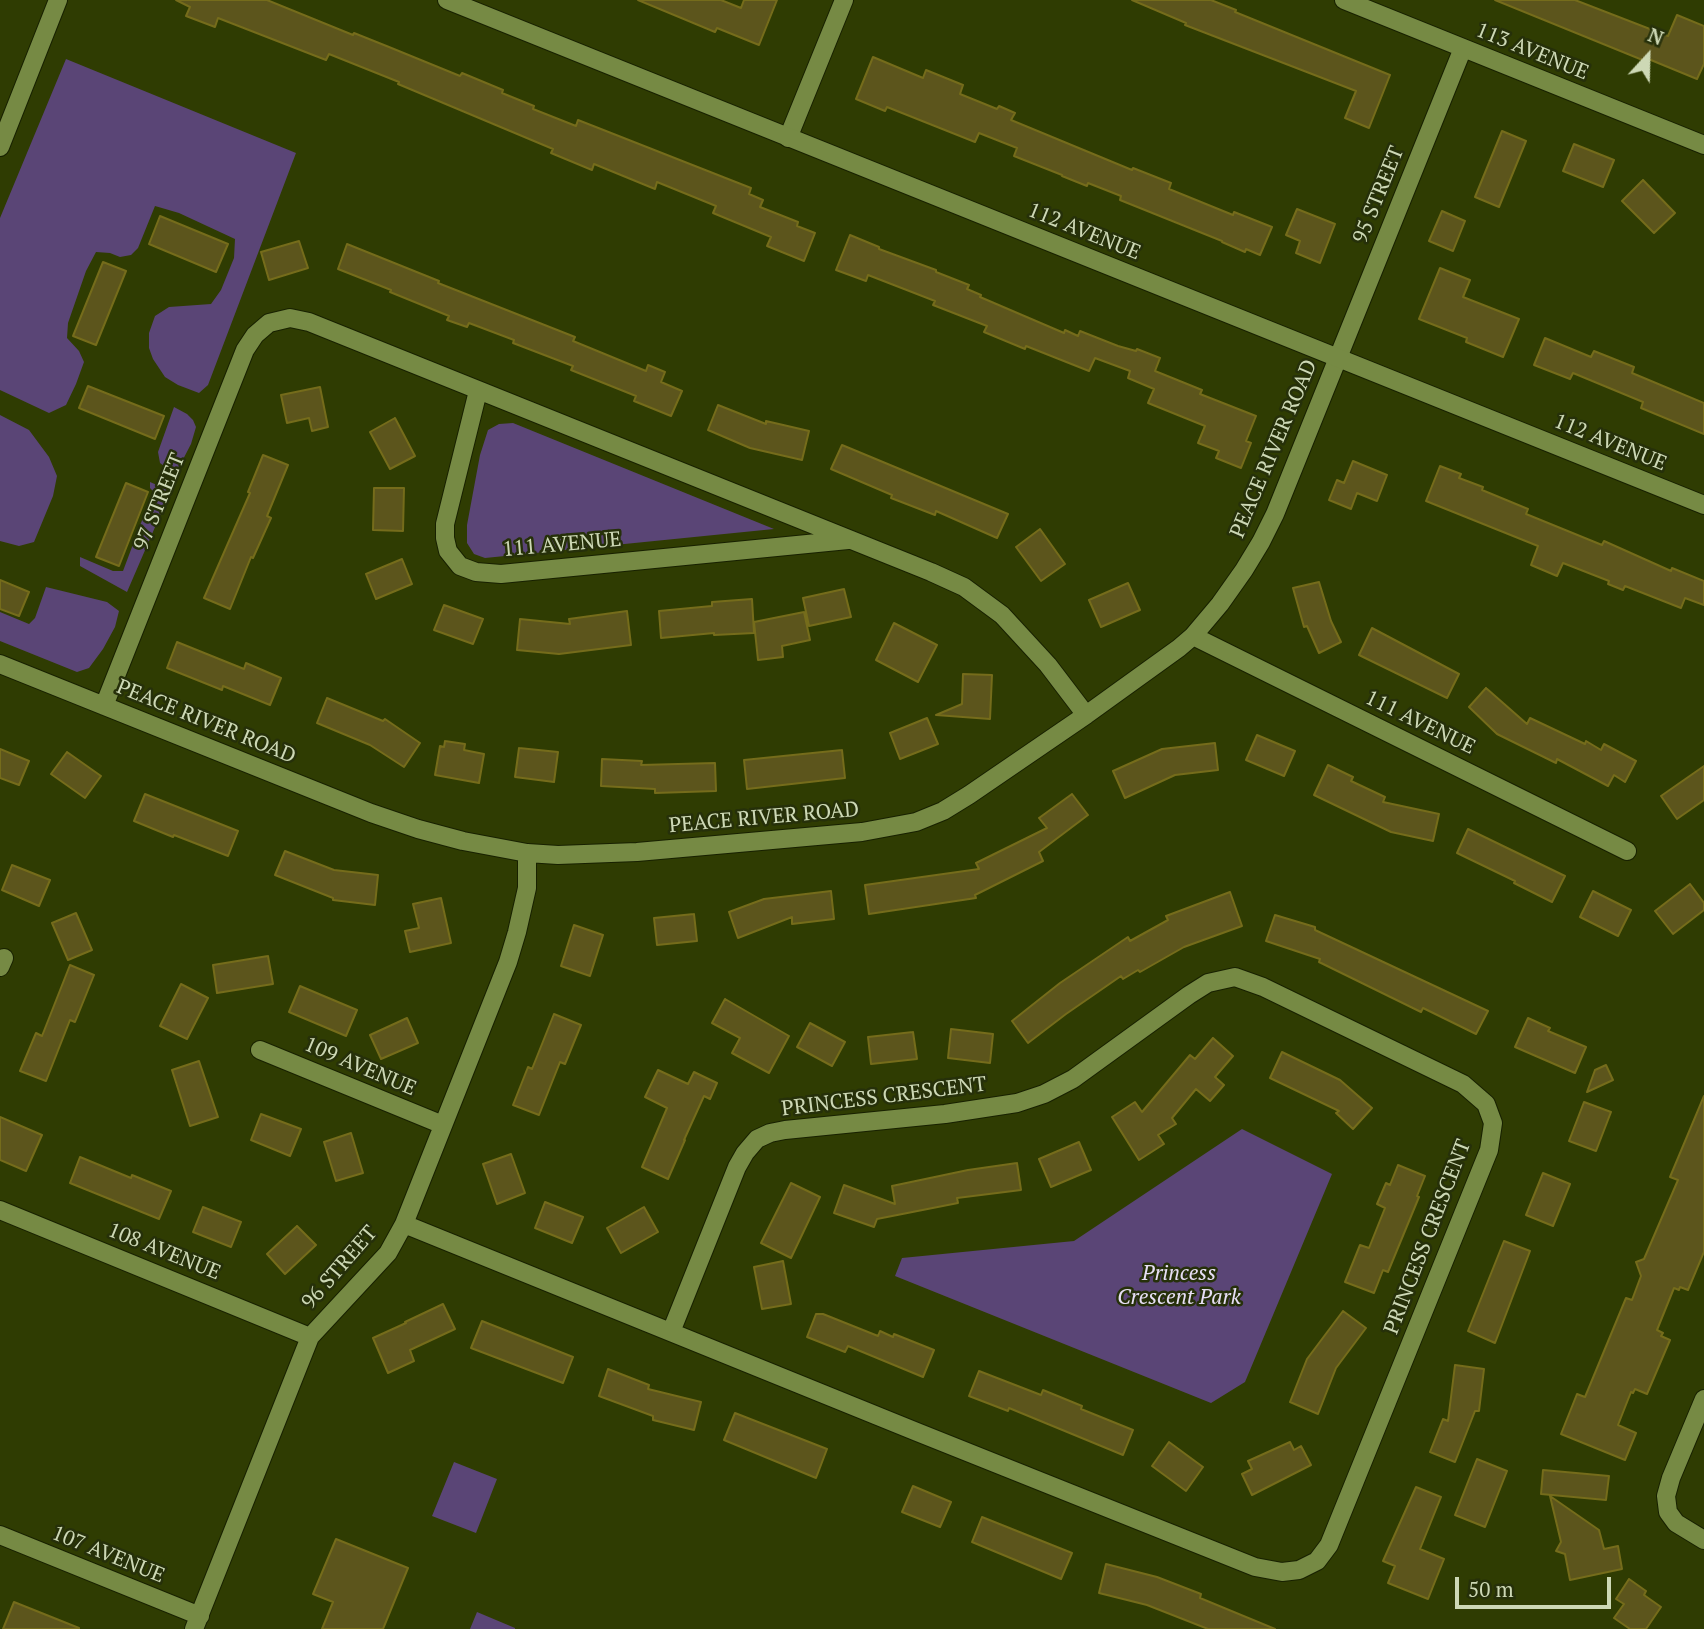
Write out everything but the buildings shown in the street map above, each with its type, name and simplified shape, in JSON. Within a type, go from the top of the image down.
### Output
[{"type":"street","points":[[0,147],[58,0]]},
{"type":"street","name":"112 AVENUE","points":[[447,0],[1704,505]]},
{"type":"street","points":[[788,138],[844,0]]},
{"type":"street","name":"113 AVENUE","points":[[1344,0],[1704,145]]},
{"type":"street","name":"95 STREET","points":[[1338,359],[1462,48]]},
{"type":"street","name":"111 AVENUE","points":[[269,323],[290,318],[309,322],[964,587],[1002,615],[1048,665],[1086,715]]},
{"type":"street","name":"97 STREET","points":[[104,706],[245,350],[255,335],[269,323]]},
{"type":"street","name":"PEACE RIVER ROAD","points":[[0,664],[371,813],[463,841],[527,853],[558,855],[637,852],[862,832],[916,822],[943,811],[969,795],[1164,660],[1193,636],[1220,604],[1261,542],[1338,359]]},
{"type":"street","name":"111 AVENUE","points":[[478,391],[445,524],[448,551],[460,566],[476,572],[501,575],[852,540]]},
{"type":"street","name":"111 AVENUE","points":[[1193,636],[1627,851]]},
{"type":"street","name":"96 STREET","points":[[197,1623],[310,1337],[388,1253],[404,1224],[508,962],[527,888],[527,853]]},
{"type":"street","name":"PRINCESS CRESCENT","points":[[404,1224],[917,1432],[1255,1567],[1282,1572],[1299,1570],[1317,1561],[1329,1545],[1489,1150],[1493,1123],[1486,1104],[1463,1084],[1263,987],[1235,977],[1208,983],[1073,1079],[1044,1094],[1017,1103],[945,1114],[785,1130],[757,1139],[737,1167],[671,1332]]},
{"type":"street","name":"109 AVENUE","points":[[260,1050],[443,1125]]},
{"type":"street","name":"108 AVENUE","points":[[0,1210],[310,1337]]},
{"type":"street","points":[[1704,1399],[1666,1496],[1668,1512],[1676,1523],[1704,1540]]},
{"type":"street","name":"107 AVENUE","points":[[0,1535],[197,1623]]},
{"type":"green space","points":[[66,59],[296,153],[208,385],[199,393],[165,377],[149,348],[149,333],[155,316],[169,307],[211,304],[221,290],[234,258],[235,239],[179,213],[155,206],[138,248],[131,255],[120,257],[96,252],[86,271],[68,323],[67,338],[79,351],[84,362],[66,405],[49,413],[0,390],[0,218]]},
{"type":"green space","points":[[174,407],[187,414],[196,427],[191,444],[177,471],[160,463],[158,452]]},
{"type":"green space","points":[[0,415],[29,430],[49,457],[57,476],[53,496],[34,542],[19,546],[0,541]]},
{"type":"green space","points":[[513,423],[774,529],[485,558],[474,554],[467,543],[467,525],[480,455],[488,430],[499,424]]},
{"type":"green space","points":[[150,482],[166,489],[168,497],[127,592],[80,566],[80,557],[113,571],[123,571],[153,491]]},
{"type":"green space","points":[[46,587],[107,602],[119,611],[115,627],[89,668],[77,672],[0,641],[0,612],[29,624],[35,618]]},
{"type":"green space","name":"Princess Crescent Park","points":[[1242,1129],[1332,1174],[1245,1382],[1211,1403],[895,1276],[902,1258],[1074,1241]]},
{"type":"green space","points":[[454,1462],[497,1479],[476,1533],[432,1516]]},
{"type":"green space","points":[[477,1612],[515,1628],[515,1629],[470,1629]]}]
